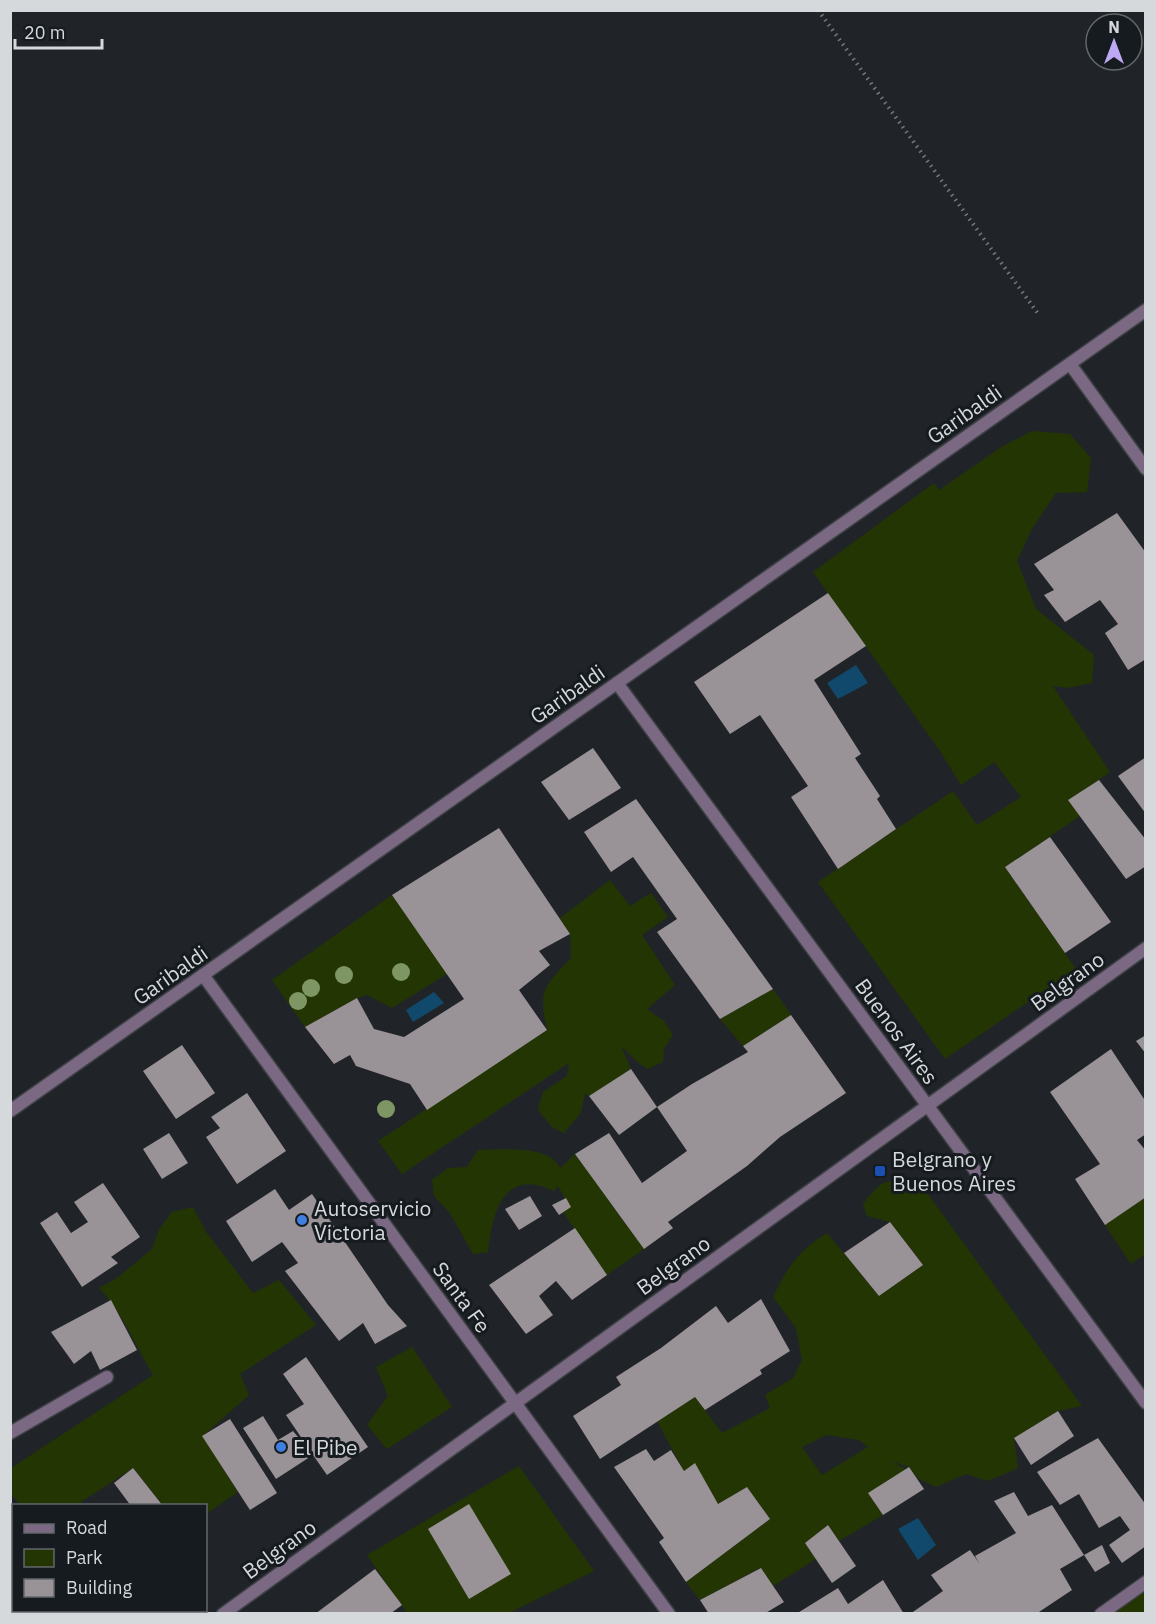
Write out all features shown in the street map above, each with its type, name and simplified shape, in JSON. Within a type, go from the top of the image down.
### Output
[{"type":"street","name":"Garibaldi","points":[[10,1111],[1146,310]]},
{"type":"street","points":[[1070,364],[1146,469]]},
{"type":"street","name":"Buenos Aires","points":[[617,683],[1146,1403]]},
{"type":"street","name":"Belgrano","points":[[223,1614],[1146,948]]},
{"type":"street","name":"Santa Fe","points":[[203,975],[669,1614]]},
{"type":"street","points":[[10,1433],[107,1377]]},
{"type":"street","points":[[1101,1614],[1146,1582]]},
{"type":"path","points":[[818,10],[1039,315]]},
{"type":"green space","points":[[1032,431],[1070,434],[1091,458],[1087,492],[1056,493],[1032,529],[1017,561],[1036,609],[1094,655],[1092,683],[1067,688],[1053,686],[1110,772],[1069,800],[1080,816],[1005,867],[1076,969],[945,1059],[818,882],[953,791],[977,825],[1021,797],[994,762],[961,785],[940,751],[813,572],[934,483],[939,490],[1003,446]]},
{"type":"green space","points":[[610,880],[630,906],[651,893],[668,917],[642,935],[675,985],[647,1009],[664,1021],[673,1035],[664,1049],[663,1062],[647,1069],[621,1046],[631,1069],[589,1096],[585,1093],[581,1113],[564,1133],[552,1127],[538,1110],[543,1092],[567,1076],[569,1063],[402,1174],[378,1141],[547,1030],[543,1006],[546,990],[549,983],[571,958],[570,934],[560,918]]},
{"type":"green space","points":[[392,895],[447,974],[392,1008],[367,995],[357,998],[305,1027],[272,980]]},
{"type":"green space","points":[[773,989],[791,1015],[743,1046],[720,1019]]},
{"type":"green space","points":[[511,1149],[535,1152],[554,1160],[560,1168],[575,1154],[644,1249],[607,1275],[563,1212],[570,1207],[558,1186],[554,1191],[538,1185],[523,1185],[513,1189],[505,1196],[499,1206],[491,1229],[488,1252],[473,1254],[450,1213],[434,1196],[432,1180],[448,1168],[467,1167],[478,1150]]},
{"type":"green space","points":[[912,1179],[930,1197],[1082,1406],[1058,1411],[1014,1438],[1018,1468],[988,1481],[966,1474],[936,1487],[917,1478],[909,1467],[891,1461],[906,1469],[868,1493],[883,1515],[839,1541],[828,1525],[805,1543],[816,1559],[773,1586],[760,1568],[700,1600],[686,1582],[770,1519],[747,1487],[718,1504],[695,1464],[684,1471],[657,1421],[695,1397],[722,1433],[770,1408],[765,1395],[793,1378],[802,1360],[796,1328],[773,1297],[795,1260],[817,1239],[827,1233],[879,1296],[923,1265],[890,1222],[867,1216],[863,1204],[883,1183]],"holes":[[[827,1435],[859,1440],[868,1447],[822,1475],[802,1447]]]},
{"type":"green space","points":[[1145,1197],[1145,1254],[1131,1264],[1105,1225]]},
{"type":"green space","points":[[193,1207],[206,1232],[253,1293],[279,1280],[316,1325],[240,1374],[249,1395],[203,1436],[238,1492],[207,1513],[207,1504],[162,1504],[133,1468],[81,1502],[82,1504],[19,1504],[11,1494],[11,1468],[153,1375],[122,1318],[99,1288],[117,1278],[152,1249],[159,1230],[172,1212]]},
{"type":"green space","points":[[412,1347],[452,1407],[387,1449],[367,1425],[388,1396],[376,1367]]},
{"type":"green space","points":[[519,1466],[594,1571],[509,1613],[407,1613],[367,1555]]},
{"type":"green space","points":[[1145,1582],[1145,1613],[1101,1613]]},
{"type":"water","points":[[856,665],[868,683],[838,699],[827,683]]},
{"type":"water","points":[[434,992],[444,1003],[413,1022],[406,1010]]},
{"type":"water","points":[[918,1518],[936,1545],[918,1560],[898,1529]]},
{"type":"building","points":[[1117,513],[1146,553],[1146,659],[1128,670],[1105,633],[1118,624],[1100,600],[1065,622],[1044,595],[1054,590],[1034,564]]},
{"type":"building","points":[[828,593],[866,646],[814,680],[861,754],[855,758],[880,796],[877,799],[896,829],[838,869],[791,797],[808,786],[760,715],[730,734],[694,682]]},
{"type":"building","points":[[593,748],[621,788],[569,820],[541,782]]},
{"type":"building","points":[[1146,757],[1146,814],[1118,776]]},
{"type":"building","points":[[1099,780],[1146,840],[1146,866],[1126,879],[1068,800]]},
{"type":"building","points":[[636,799],[773,989],[720,1019],[657,932],[677,919],[633,857],[611,872],[584,832]]},
{"type":"building","points":[[499,828],[570,934],[539,951],[550,965],[519,990],[547,1030],[427,1110],[410,1084],[356,1066],[350,1055],[334,1064],[305,1027],[357,998],[374,1029],[404,1037],[464,999],[392,895]]},
{"type":"building","points":[[1050,837],[1111,922],[1065,953],[1005,867]]},
{"type":"building","points":[[791,1015],[846,1093],[780,1137],[747,1166],[668,1222],[673,1228],[644,1249],[575,1154],[609,1133],[642,1183],[687,1151],[657,1107],[748,1052],[743,1046]]},
{"type":"building","points":[[1146,1035],[1146,1054],[1136,1041]]},
{"type":"building","points":[[182,1045],[215,1093],[176,1119],[143,1071]]},
{"type":"building","points":[[1111,1049],[1146,1102],[1146,1134],[1137,1140],[1146,1151],[1146,1197],[1105,1225],[1075,1179],[1100,1164],[1050,1092]]},
{"type":"building","points":[[631,1069],[657,1107],[619,1135],[589,1096]]},
{"type":"building","points":[[247,1093],[286,1151],[237,1184],[206,1137],[220,1128],[211,1117]]},
{"type":"building","points":[[169,1133],[188,1163],[162,1179],[143,1149]]},
{"type":"building","points":[[103,1183],[140,1237],[111,1257],[118,1263],[82,1287],[40,1223],[57,1212],[71,1233],[88,1222],[74,1202]]},
{"type":"building","points":[[275,1189],[289,1210],[312,1194],[388,1305],[407,1326],[375,1344],[363,1323],[339,1341],[285,1271],[298,1263],[282,1242],[252,1262],[226,1221]]},
{"type":"building","points":[[530,1196],[542,1216],[519,1230],[505,1209]]},
{"type":"building","points":[[566,1198],[571,1207],[559,1215],[552,1205]]},
{"type":"building","points":[[890,1222],[923,1265],[879,1296],[844,1253]]},
{"type":"building","points":[[575,1228],[607,1275],[572,1300],[556,1281],[539,1296],[553,1315],[526,1334],[489,1285]]},
{"type":"building","points":[[761,1299],[790,1351],[760,1370],[762,1374],[705,1410],[695,1397],[600,1459],[573,1416],[621,1385],[616,1377],[661,1348],[716,1306],[728,1323]]},
{"type":"building","points":[[111,1300],[137,1350],[100,1370],[91,1351],[74,1364],[51,1332]]},
{"type":"building","points":[[306,1357],[368,1447],[327,1475],[286,1415],[304,1404],[283,1374]]},
{"type":"building","points":[[1058,1411],[1074,1436],[1031,1465],[1014,1438]]},
{"type":"building","name":"El Pibe","points":[[263,1416],[278,1440],[293,1431],[313,1455],[276,1479],[243,1428]]},
{"type":"building","points":[[230,1419],[277,1493],[250,1510],[202,1436]]},
{"type":"building","points":[[1098,1438],[1146,1505],[1146,1546],[1122,1563],[1109,1545],[1130,1530],[1120,1516],[1099,1528],[1079,1494],[1060,1505],[1037,1472]]},
{"type":"building","points":[[646,1449],[654,1461],[671,1450],[684,1471],[695,1463],[718,1504],[747,1487],[770,1519],[686,1582],[659,1542],[664,1538],[614,1467]]},
{"type":"building","points":[[909,1467],[924,1489],[883,1515],[868,1493]]},
{"type":"building","points":[[133,1468],[161,1504],[130,1504],[114,1483]]},
{"type":"building","points":[[1014,1492],[1028,1516],[1052,1505],[1084,1555],[1060,1569],[1072,1590],[1036,1614],[910,1614],[943,1591],[931,1575],[970,1550],[979,1563],[975,1556],[1016,1533],[994,1501]]},
{"type":"building","points":[[469,1504],[511,1574],[469,1599],[428,1529]]},
{"type":"building","points":[[828,1525],[856,1566],[832,1583],[805,1543]]},
{"type":"building","points":[[1102,1545],[1110,1563],[1095,1572],[1084,1555]]},
{"type":"building","points":[[761,1568],[784,1602],[764,1614],[709,1614],[700,1600]]},
{"type":"building","points":[[375,1569],[402,1605],[390,1614],[315,1614]]},
{"type":"building","points":[[883,1580],[904,1614],[796,1614],[838,1588],[848,1604]]},
{"type":"place","name":"Belgrano y Buenos Aires","points":[[880,1171]]},
{"type":"place","name":"Autoservicio Victoria","points":[[302,1220]]},
{"type":"place","name":"El Pibe","points":[[281,1447]]}]
